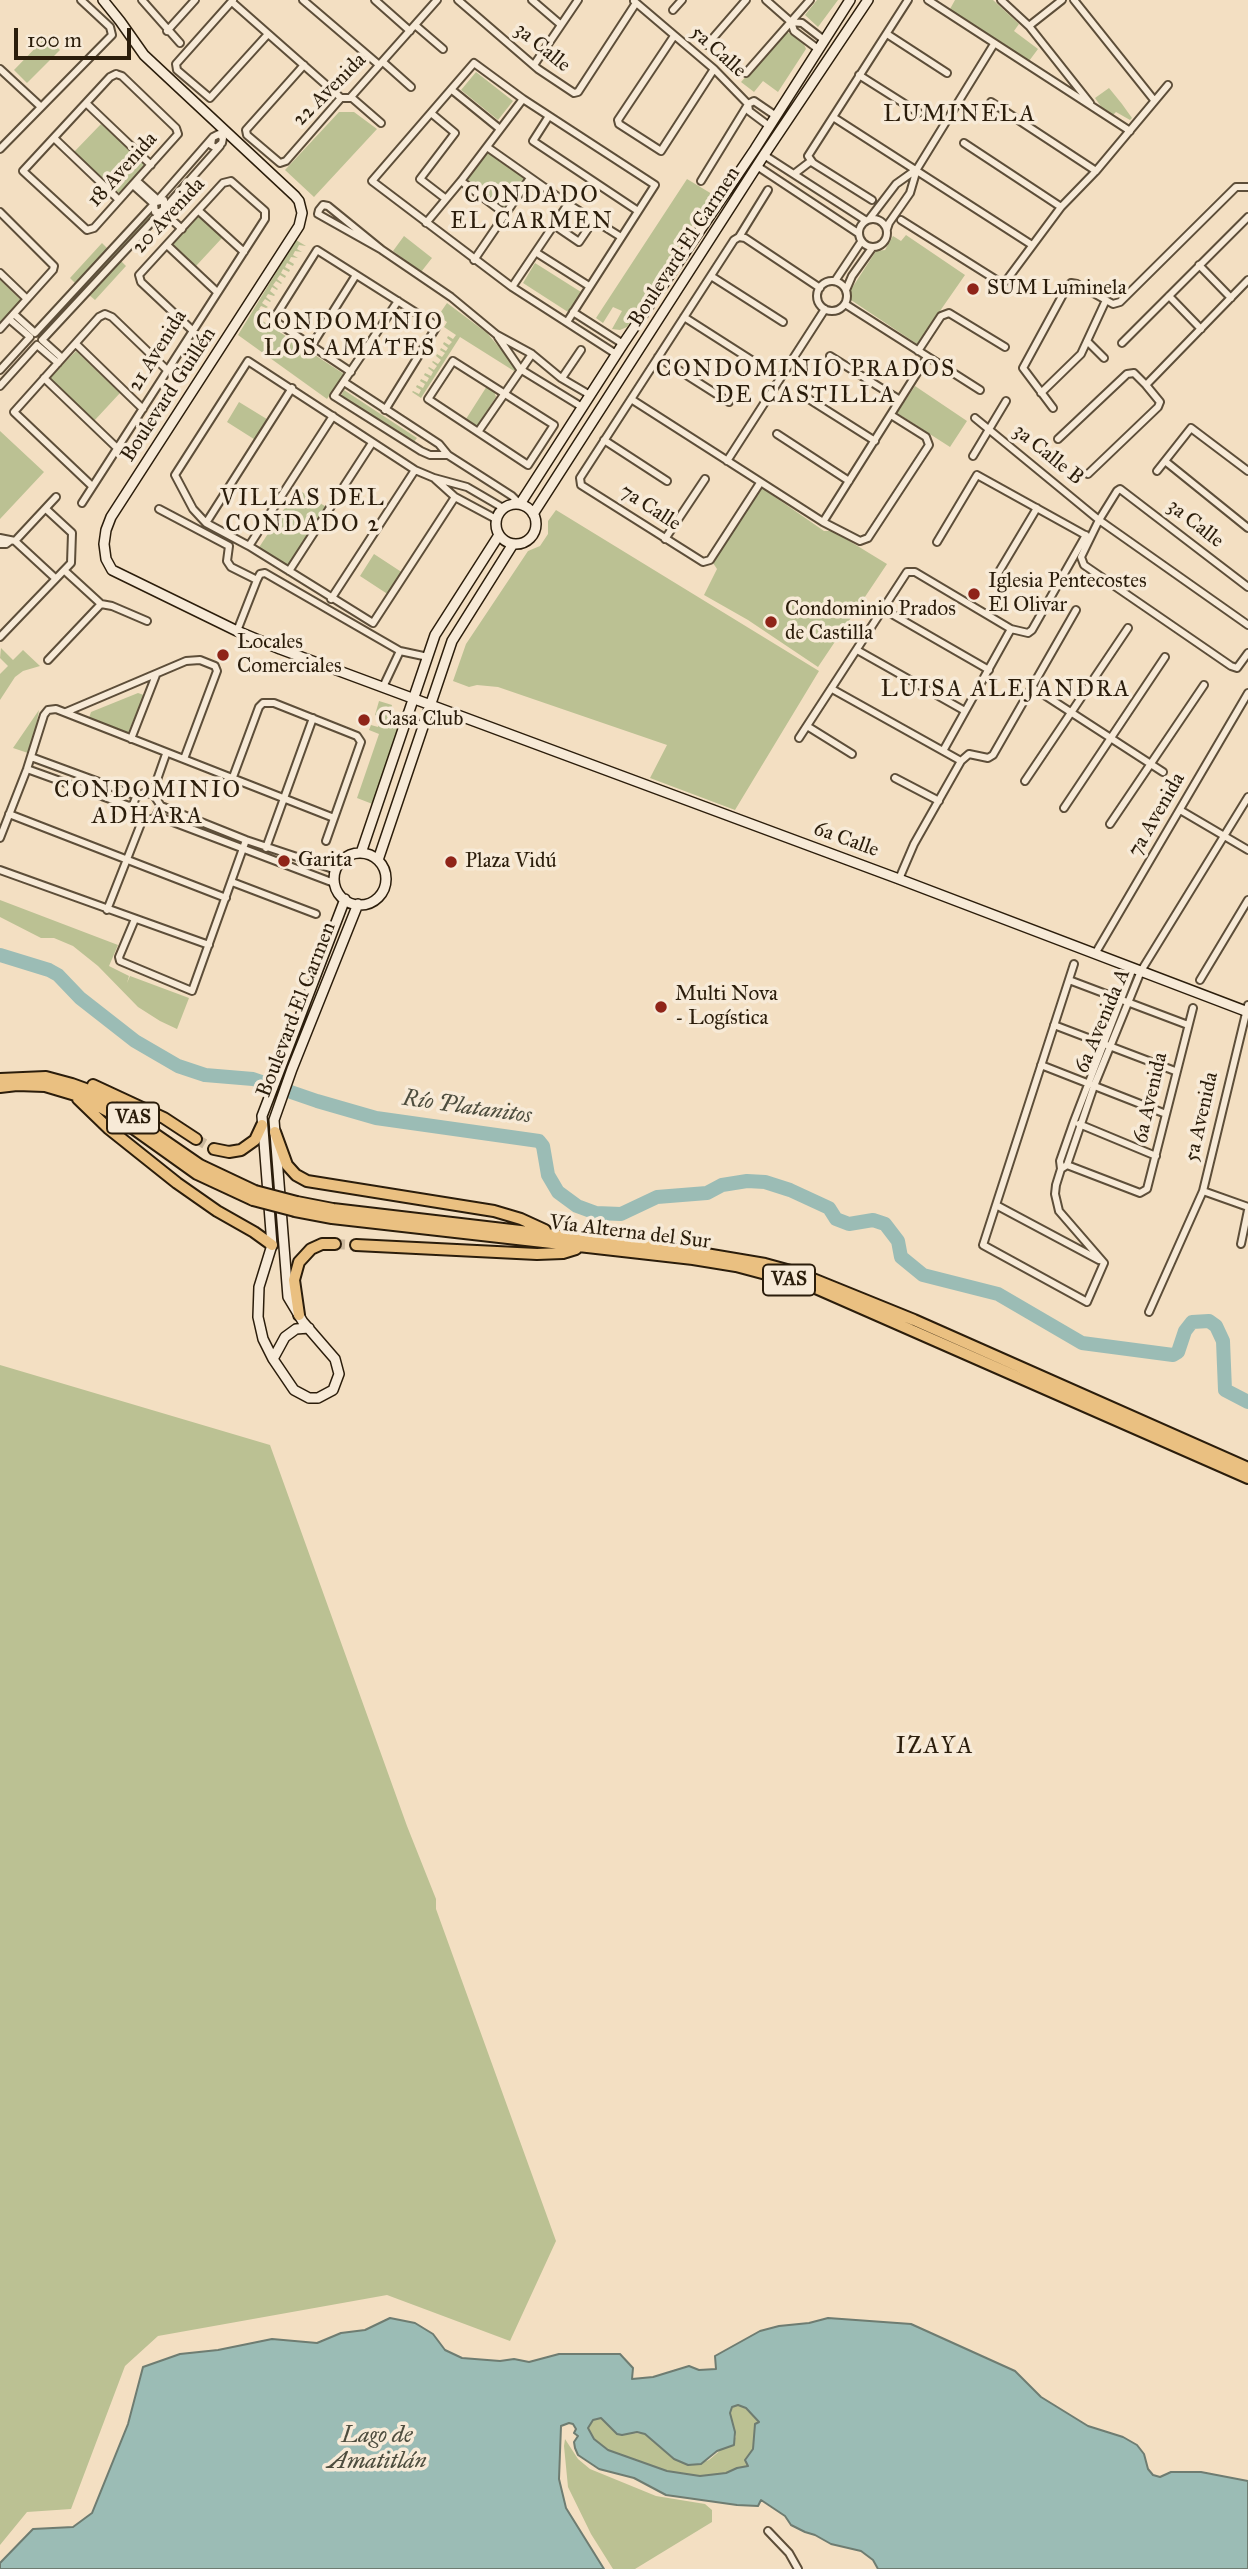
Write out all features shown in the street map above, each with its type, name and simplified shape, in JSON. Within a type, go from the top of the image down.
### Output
[{"type":"highway","points":[[0,1078],[10,1074],[38,1072],[75,1078],[164,1118],[196,1139]]},
{"type":"highway","name":"Vía Alterna del Sur","points":[[0,1078],[46,1077],[94,1093],[200,1165],[254,1196]]},
{"type":"highway","name":"Vía Alterna del Sur","points":[[0,1087],[31,1085],[70,1092],[113,1114],[197,1174],[254,1196],[331,1218],[725,1265],[811,1286],[1248,1478]]},
{"type":"highway","points":[[70,1092],[108,1128],[177,1183],[217,1212],[254,1231],[272,1245]]},
{"type":"highway","points":[[214,1149],[229,1152],[241,1150],[255,1140],[262,1125]]},
{"type":"highway","points":[[275,1132],[288,1165],[296,1175],[307,1181],[494,1211],[532,1223],[554,1235]]},
{"type":"highway","name":"Vía Alterna del Sur","points":[[296,1207],[333,1209],[682,1250],[765,1264],[798,1273],[914,1320],[1248,1468]]},
{"type":"highway","points":[[299,1315],[294,1280],[299,1262],[311,1249],[322,1244],[335,1244]]},
{"type":"highway","points":[[356,1245],[537,1255],[583,1247]]},
{"type":"main road","name":"Boulevard Guillén","points":[[103,0],[144,55],[297,198],[301,208],[300,223],[111,517],[104,544],[108,564],[117,574],[237,631],[415,698]]},
{"type":"main road","name":"Boulevard El Carmen","points":[[520,504],[850,0]]},
{"type":"main road","name":"Boulevard El Carmen","points":[[378,860],[452,640],[513,544],[526,542],[532,537],[537,524],[533,514],[764,155],[868,0]]},
{"type":"main road","points":[[709,216],[712,222],[720,224]]},
{"type":"main road","points":[[513,544],[499,535],[495,527],[496,519],[503,508],[520,504],[533,514]]},
{"type":"main road","points":[[361,853],[435,635],[499,535]]},
{"type":"main road","name":"6a Calle","points":[[415,698],[1247,1009]]},
{"type":"main road","points":[[361,853],[378,860],[386,874],[384,889],[373,901],[358,904],[345,899],[334,883],[336,870],[343,859],[361,853]]},
{"type":"main road","name":"Boulevard El Carmen","points":[[345,899],[280,1065],[264,1109],[262,1125],[272,1245],[259,1287],[258,1310],[263,1339],[294,1390],[301,1395],[318,1398],[333,1390],[339,1378],[338,1366],[288,1297],[275,1132],[277,1112],[292,1069],[358,904]]},
{"type":"main road","points":[[273,1359],[285,1337],[296,1329],[309,1328]]},
{"type":"street","points":[[0,149],[111,35],[110,27],[81,0]]},
{"type":"street","points":[[142,0],[180,43]]},
{"type":"street","points":[[167,31],[195,0]]},
{"type":"street","points":[[303,0],[411,87]]},
{"type":"street","points":[[375,0],[443,49]]},
{"type":"street","name":"22 Avenida","points":[[304,65],[248,128],[247,135],[276,161],[283,163],[341,99],[351,97],[437,0]]},
{"type":"street","name":"3a Calle","points":[[458,0],[534,65],[575,93],[634,1]]},
{"type":"street","points":[[532,0],[560,24]]},
{"type":"street","points":[[534,65],[578,0]]},
{"type":"street","points":[[673,10],[682,0]]},
{"type":"street","points":[[707,45],[746,0]]},
{"type":"street","points":[[766,0],[791,22],[794,31],[818,50]]},
{"type":"street","points":[[746,73],[810,0]]},
{"type":"street","points":[[872,200],[811,161],[809,153],[908,0]]},
{"type":"street","points":[[928,0],[1130,131]]},
{"type":"street","points":[[1001,0],[1029,26],[1094,107]]},
{"type":"street","points":[[1029,26],[1062,0]]},
{"type":"street","points":[[1074,0],[1154,100]]},
{"type":"street","points":[[268,34],[214,96],[206,97],[175,66],[232,1],[341,99]]},
{"type":"street","name":"5a Calle","points":[[634,1],[714,69],[748,104],[749,111],[769,126]]},
{"type":"street","points":[[791,22],[802,23],[824,40]]},
{"type":"street","points":[[887,34],[947,73]]},
{"type":"street","points":[[674,36],[618,122],[662,151],[714,69]]},
{"type":"street","points":[[845,304],[846,290],[852,276],[872,248],[884,242],[888,223],[910,193],[917,169],[995,44]]},
{"type":"street","points":[[567,322],[655,185],[523,99],[474,63],[372,181],[512,287],[616,354]]},
{"type":"street","points":[[0,69],[40,106]]},
{"type":"street","name":"18 Avenida","points":[[54,138],[23,171],[84,229],[94,228],[177,136],[176,128],[122,76],[116,74],[110,77],[86,103]]},
{"type":"street","points":[[859,75],[919,113]]},
{"type":"street","points":[[901,220],[1000,282],[1007,280],[1061,207],[1096,171],[1168,85]]},
{"type":"street","points":[[452,90],[500,129]]},
{"type":"street","points":[[351,97],[381,123]]},
{"type":"street","points":[[426,223],[523,99]]},
{"type":"street","points":[[701,181],[748,104],[754,102],[776,116]]},
{"type":"street","points":[[991,102],[1096,171]]},
{"type":"street","points":[[119,200],[54,138],[86,103],[151,166]]},
{"type":"street","points":[[432,113],[456,132],[420,179],[446,199]]},
{"type":"street","points":[[549,116],[533,141],[638,211]]},
{"type":"street","points":[[833,117],[1032,245]]},
{"type":"street","points":[[215,122],[212,146],[221,145]]},
{"type":"street","points":[[0,370],[213,138],[222,135],[221,145]]},
{"type":"street","points":[[0,386],[221,145],[227,139],[234,140]]},
{"type":"street","points":[[964,143],[1061,207]]},
{"type":"street","points":[[487,147],[568,204],[621,237]]},
{"type":"street","points":[[764,155],[867,220],[882,222],[887,229]]},
{"type":"street","points":[[794,174],[811,161]]},
{"type":"street","points":[[757,166],[858,233],[861,242],[872,248]]},
{"type":"street","points":[[858,233],[867,220],[874,216],[896,184],[917,169]]},
{"type":"street","points":[[474,260],[530,178]]},
{"type":"street","points":[[461,181],[504,213]]},
{"type":"street","name":"20 Avenida","points":[[192,330],[141,282],[141,272],[223,183],[233,182],[265,211],[265,219]]},
{"type":"street","points":[[135,183],[156,202],[165,201],[163,210]]},
{"type":"street","points":[[1053,408],[1023,368],[1067,287],[1077,284],[1113,304],[1121,303],[1236,187],[1245,186]]},
{"type":"street","points":[[667,481],[604,440],[768,190]]},
{"type":"street","points":[[156,202],[155,212],[163,210]]},
{"type":"street","points":[[382,250],[326,204],[319,210],[318,214],[382,250],[451,297],[497,335],[531,354],[590,395]]},
{"type":"street","points":[[512,287],[568,204]]},
{"type":"street","points":[[163,210],[183,228]]},
{"type":"street","points":[[199,211],[244,252]]},
{"type":"street","points":[[0,212],[52,262],[53,270],[0,329]]},
{"type":"street","points":[[1122,343],[1248,216]]},
{"type":"street","name":"21 Avenida","points":[[82,503],[265,219]]},
{"type":"street","points":[[554,225],[579,242],[594,220]]},
{"type":"street","points":[[739,237],[745,238],[820,288]]},
{"type":"street","points":[[835,281],[861,242]]},
{"type":"street","points":[[167,245],[217,292]]},
{"type":"street","points":[[351,372],[273,320],[317,250],[437,326],[385,410]]},
{"type":"street","points":[[537,253],[589,286]]},
{"type":"street","points":[[1199,265],[1231,298]]},
{"type":"street","points":[[0,273],[27,299]]},
{"type":"street","points":[[312,345],[356,275]]},
{"type":"street","points":[[711,275],[783,323]]},
{"type":"street","points":[[1146,385],[1248,280]]},
{"type":"street","points":[[825,309],[818,299],[820,288],[827,282],[835,281],[846,290]]},
{"type":"street","points":[[1169,296],[1201,329]]},
{"type":"street","points":[[1041,393],[1082,354],[1106,300]]},
{"type":"street","points":[[398,301],[334,396],[421,451],[430,455],[448,455]]},
{"type":"street","points":[[825,309],[838,309],[845,304]]},
{"type":"street","points":[[845,304],[980,390]]},
{"type":"street","points":[[727,461],[825,309]]},
{"type":"street","points":[[573,312],[623,344]]},
{"type":"street","points":[[918,351],[941,316],[949,313],[1005,347]]},
{"type":"street","points":[[92,486],[14,412],[101,316],[106,314],[167,370]]},
{"type":"street","points":[[11,317],[32,335]]},
{"type":"street","points":[[684,317],[756,363]]},
{"type":"street","points":[[32,335],[40,333],[39,342]]},
{"type":"street","points":[[32,335],[30,344],[39,342]]},
{"type":"street","points":[[497,335],[520,369],[582,407]]},
{"type":"street","points":[[1087,341],[1104,358]]},
{"type":"street","points":[[39,342],[60,361]]},
{"type":"street","points":[[76,344],[142,409]]},
{"type":"street","points":[[555,389],[581,350]]},
{"type":"street","points":[[478,432],[531,354]]},
{"type":"street","points":[[830,356],[900,400]]},
{"type":"street","points":[[658,357],[729,402]]},
{"type":"street","points":[[823,522],[927,357]]},
{"type":"street","points":[[455,497],[373,623],[249,546],[206,523],[193,509],[175,475],[248,361],[415,470],[467,488],[503,508]]},
{"type":"street","points":[[453,361],[554,425],[528,465],[478,432],[428,399],[453,361]]},
{"type":"street","points":[[1058,439],[1131,372],[1146,385],[1160,402],[1158,407],[1088,474]]},
{"type":"street","points":[[44,378],[116,447]]},
{"type":"street","points":[[344,382],[439,444],[448,455],[513,496],[520,504]]},
{"type":"street","points":[[206,523],[292,388]]},
{"type":"street","points":[[804,396],[875,440]]},
{"type":"street","points":[[631,399],[760,483],[857,540],[868,538],[929,445],[926,437],[891,415]]},
{"type":"street","points":[[973,456],[1006,401]]},
{"type":"street","points":[[249,546],[332,416]]},
{"type":"street","name":"3a Calle B","points":[[975,418],[1099,520],[1248,625]]},
{"type":"street","points":[[1157,471],[1191,428],[1248,471]]},
{"type":"street","points":[[777,434],[849,481]]},
{"type":"street","name":"7a Calle","points":[[604,440],[580,478],[582,485],[701,562],[710,560],[760,483]]},
{"type":"street","points":[[289,571],[372,443]]},
{"type":"street","points":[[1165,461],[1248,528]]},
{"type":"street","points":[[331,598],[415,470]]},
{"type":"street","points":[[937,542],[977,475],[1088,537]]},
{"type":"street","points":[[434,478],[455,497],[496,519]]},
{"type":"street","points":[[665,539],[705,479]]},
{"type":"street","name":"3a Calle","points":[[1099,520],[1120,489],[1248,587]]},
{"type":"street","points":[[473,505],[479,494]]},
{"type":"street","points":[[0,544],[13,541],[56,497]]},
{"type":"street","points":[[995,580],[1037,508]]},
{"type":"street","points":[[0,636],[71,563],[72,533],[46,509]]},
{"type":"street","points":[[159,509],[229,546],[227,557],[230,567],[257,580]]},
{"type":"street","points":[[799,738],[904,575],[911,571],[1011,629],[1028,634],[1099,520]]},
{"type":"street","points":[[1088,537],[1081,557],[1084,565],[1231,666],[1237,668],[1248,653]]},
{"type":"street","points":[[0,538],[13,541],[55,578]]},
{"type":"street","points":[[65,571],[101,604],[147,621]]},
{"type":"street","points":[[237,631],[257,580],[260,574],[265,573],[400,651],[428,657]]},
{"type":"street","points":[[48,660],[101,604]]},
{"type":"street","points":[[883,609],[989,670]]},
{"type":"street","points":[[900,879],[914,844],[961,761],[969,754],[988,758],[993,755],[1076,610]]},
{"type":"street","points":[[1025,781],[1128,628]]},
{"type":"street","points":[[943,751],[1011,629]]},
{"type":"street","points":[[857,650],[965,711]]},
{"type":"street","points":[[383,687],[400,651]]},
{"type":"street","points":[[1064,808],[1164,657]]},
{"type":"street","points":[[66,712],[186,661],[200,660],[215,666],[218,671],[184,759]]},
{"type":"street","points":[[131,739],[156,675]]},
{"type":"street","points":[[1110,824],[1204,685]]},
{"type":"street","points":[[1032,687],[1163,772]]},
{"type":"street","points":[[832,689],[961,761]]},
{"type":"street","name":"7a Avenida","points":[[1096,954],[1248,693]]},
{"type":"street","points":[[233,777],[261,704],[274,703],[351,732],[361,743],[326,841]]},
{"type":"street","points":[[0,838],[27,769],[44,715],[48,710],[56,709],[334,818]]},
{"type":"street","points":[[263,856],[313,719]]},
{"type":"street","points":[[807,726],[852,754]]},
{"type":"street","points":[[152,794],[166,754]]},
{"type":"street","points":[[31,757],[136,796],[152,794],[157,797],[161,806],[157,817],[151,821],[142,821],[134,814],[132,807],[136,796]]},
{"type":"street","points":[[27,769],[132,807]]},
{"type":"street","points":[[895,778],[939,801]]},
{"type":"street","name":"6a Avenida A","points":[[1104,1263],[1059,1211],[1055,1194],[1063,1165],[1091,1085],[1137,970],[1248,797]]},
{"type":"street","points":[[161,806],[246,840],[336,870]]},
{"type":"street","points":[[1180,810],[1248,850]]},
{"type":"street","points":[[9,814],[226,898]]},
{"type":"street","points":[[157,817],[334,883]]},
{"type":"street","points":[[107,910],[142,821]]},
{"type":"street","points":[[135,919],[119,957],[120,961],[192,990],[246,840]]},
{"type":"street","points":[[298,870],[303,859]]},
{"type":"street","points":[[0,870],[209,944]]},
{"type":"street","points":[[232,882],[316,914]]},
{"type":"street","points":[[1200,980],[1248,900]]},
{"type":"street","points":[[996,1205],[1104,1263],[1087,1303],[983,1245],[1074,964]]},
{"type":"street","points":[[1069,980],[1188,1025]]},
{"type":"street","name":"6a Avenida","points":[[1063,1165],[1140,1193],[1147,1189],[1193,1008]]},
{"type":"street","name":"5a Avenida","points":[[1241,1244],[1248,1208],[1203,1191],[1247,1009]]},
{"type":"street","points":[[1054,1025],[1175,1071]]},
{"type":"street","points":[[1041,1065],[1166,1114]]},
{"type":"street","points":[[1077,1123],[1156,1156]]},
{"type":"street","points":[[1149,1312],[1203,1191]]},
{"type":"street","points":[[768,2531],[789,2553],[798,2569]]},
{"type":"green space","points":[[817,0],[838,0],[818,27],[805,15]]},
{"type":"green space","name":"LUMINELA","points":[[955,0],[993,0],[1019,24],[1014,31],[1038,49],[1029,61],[950,9]]},
{"type":"green space","points":[[787,32],[803,42],[806,49],[778,92],[763,81],[754,92],[741,82]]},
{"type":"green space","points":[[46,37],[60,50],[27,83],[14,70]]},
{"type":"green space","name":"CONDADO EL CARMEN","points":[[476,72],[513,101],[498,120],[461,90]]},
{"type":"green space","points":[[1109,88],[1132,118],[1130,120],[1116,112],[1113,115],[1102,108],[1095,98]]},
{"type":"green space","points":[[339,112],[354,112],[377,129],[314,197],[285,170]]},
{"type":"green space","points":[[101,124],[146,165],[119,193],[74,152]]},
{"type":"green space","name":"CONDADO EL CARMEN","points":[[488,151],[526,179],[504,208],[466,179]]},
{"type":"green space","name":"CONDADO EL CARMEN","points":[[687,179],[712,194],[627,327],[612,329],[622,311],[613,307],[603,323],[596,318]]},
{"type":"green space","points":[[150,210],[156,216],[46,334],[40,329]]},
{"type":"green space","points":[[199,216],[222,238],[196,266],[173,244]]},
{"type":"green space","points":[[906,235],[965,275],[917,344],[851,300],[850,291],[876,251],[885,250],[893,236],[901,241]]},
{"type":"green space","points":[[404,236],[432,258],[421,272],[393,251]]},
{"type":"green space","name":"CONDOMINIO LOS AMATES","points":[[296,240],[306,246],[299,245],[297,249],[302,252],[295,251],[293,255],[298,258],[291,257],[289,261],[293,266],[287,263],[285,267],[289,272],[283,269],[281,273],[285,278],[280,275],[277,279],[282,283],[276,281],[273,285],[278,289],[272,287],[270,291],[275,295],[268,294],[266,297],[271,301],[265,299],[262,303],[268,307],[261,306],[259,309],[264,313],[257,311],[255,316],[344,374],[327,399],[238,335]]},
{"type":"green space","points":[[102,243],[108,249],[76,284],[70,278]]},
{"type":"green space","points":[[120,260],[126,266],[95,300],[88,294]]},
{"type":"green space","name":"CONDADO EL CARMEN","points":[[535,263],[581,292],[568,312],[523,283]]},
{"type":"green space","points":[[0,280],[22,301],[0,323]]},
{"type":"green space","points":[[447,303],[487,333],[517,368],[514,371],[460,337],[421,398],[412,392],[419,394],[421,390],[417,385],[423,388],[425,384],[421,379],[427,382],[429,378],[425,373],[431,376],[433,372],[428,368],[434,370],[437,366],[432,362],[438,364],[441,360],[437,354],[442,357],[445,353],[441,348],[446,351],[448,348],[444,342],[449,345],[452,342],[448,336],[453,339],[456,335],[444,327],[447,322],[438,316]]},
{"type":"green space","points":[[76,351],[120,393],[94,421],[49,379]]},
{"type":"green space","points":[[487,386],[494,391],[496,397],[477,426],[466,419]]},
{"type":"green space","points":[[915,386],[967,421],[950,447],[897,413]]},
{"type":"green space","name":"CONDOMINIO LOS AMATES","points":[[344,390],[417,438],[413,443],[341,396]]},
{"type":"green space","points":[[239,402],[270,421],[257,441],[227,422]]},
{"type":"green space","points":[[0,431],[44,472],[0,519]]},
{"type":"green space","name":"Condominio Prados de Castilla","points":[[762,488],[824,531],[833,531],[887,564],[818,667],[748,620],[704,595],[717,569],[713,563]]},
{"type":"green space","name":"VILLAS DEL CONDADO 2","points":[[297,489],[328,508],[289,569],[258,549]]},
{"type":"green space","points":[[556,510],[819,671],[735,810],[650,778],[667,745],[498,687],[469,687],[453,681],[466,644],[528,551],[540,546],[548,534],[548,521]]},
{"type":"green space","points":[[374,554],[403,573],[389,595],[360,576]]},
{"type":"green space","points":[[1,648],[13,660],[23,650],[40,666],[23,671],[15,677],[0,700],[0,674],[8,666],[0,658]]},
{"type":"green space","points":[[138,693],[144,695],[128,733],[89,718],[91,712]]},
{"type":"green space","points":[[379,701],[392,705],[388,718],[403,723],[375,805],[357,798],[379,734],[369,730],[371,725],[378,727],[381,718],[375,715]]},
{"type":"green space","points":[[39,710],[31,754],[13,748]]},
{"type":"green space","points":[[0,900],[118,945],[109,966],[129,976],[127,983],[130,976],[189,998],[177,1029],[138,1007],[98,966],[73,946],[54,938],[41,938],[0,917]]},
{"type":"green space","points":[[0,1365],[270,1445],[407,1826],[436,1899],[436,1909],[556,2241],[510,2341],[387,2295],[158,2336],[125,2366],[71,2509],[27,2512],[0,2545]]},
{"type":"green space","points":[[732,2407],[744,2407],[759,2422],[755,2425],[753,2449],[745,2460],[748,2466],[725,2473],[700,2476],[667,2471],[609,2451],[594,2439],[588,2427],[593,2419],[601,2418],[633,2433],[645,2434],[674,2459],[695,2465],[709,2460],[736,2437],[730,2413]]},
{"type":"green space","points":[[565,2439],[578,2459],[590,2469],[656,2496],[705,2504],[712,2510],[712,2522],[635,2569],[613,2569],[591,2534],[568,2487]]},
{"type":"water","name":"Lago de Amatitlán","points":[[390,2318],[415,2323],[433,2334],[445,2350],[462,2358],[500,2361],[514,2359],[529,2362],[559,2354],[620,2354],[633,2368],[632,2379],[653,2377],[689,2366],[699,2370],[716,2369],[715,2356],[760,2331],[779,2326],[828,2318],[911,2324],[1015,2371],[1041,2397],[1088,2426],[1123,2437],[1137,2445],[1153,2475],[1160,2477],[1171,2472],[1201,2472],[1248,2481],[1248,2569],[878,2569],[873,2560],[861,2551],[831,2544],[791,2525],[785,2516],[761,2500],[758,2506],[737,2505],[666,2495],[634,2478],[599,2469],[578,2455],[574,2442],[578,2436],[574,2433],[576,2429],[573,2424],[569,2423],[561,2426],[559,2479],[566,2508],[604,2569],[0,2569],[0,2563],[33,2529],[73,2527],[92,2513],[128,2424],[143,2367],[180,2354],[218,2350],[272,2339],[317,2343],[341,2333],[365,2330]],"holes":[[[738,2405],[746,2408],[759,2422],[755,2424],[753,2449],[745,2460],[748,2466],[726,2473],[700,2476],[667,2471],[608,2450],[594,2439],[588,2428],[593,2420],[601,2418],[617,2434],[645,2434],[674,2459],[688,2465],[701,2464],[717,2451],[734,2445],[735,2432],[730,2413],[732,2407]]]},
{"type":"waterway","name":"Río Platanitos","points":[[0,955],[58,975],[80,998],[135,1041],[178,1066],[205,1075],[253,1079],[376,1118],[539,1141],[543,1146],[548,1175],[558,1192],[577,1206],[596,1213],[621,1214],[657,1197],[707,1193],[722,1185],[747,1181],[765,1182],[829,1208],[836,1219],[849,1224],[873,1220],[885,1224],[898,1241],[901,1257],[923,1275],[998,1294],[1082,1343],[1173,1355],[1178,1352],[1185,1331],[1192,1322],[1209,1321],[1216,1326],[1223,1341],[1225,1390],[1248,1402]]},
{"type":"tunnel","points":[[196,1139],[214,1149]]},
{"type":"tunnel","points":[[335,1244],[356,1245]]},
{"type":"place","name":"SUM Luminela","points":[[973,289]]},
{"type":"place","name":"Iglesia Pentecostes El Olivar","points":[[974,594]]},
{"type":"place","name":"Condominio Prados de Castilla","points":[[771,622]]},
{"type":"place","name":"Locales Comerciales","points":[[223,655]]},
{"type":"place","name":"Casa Club","points":[[364,720]]},
{"type":"place","name":"Garita","points":[[284,861]]},
{"type":"place","name":"Plaza Vidú","points":[[451,862]]},
{"type":"place","name":"Multi Nova - Logística","points":[[661,1007]]},
{"type":"district","name":"LUMINELA","points":[[960,115]]},
{"type":"district","name":"CONDADO EL CARMEN","points":[[532,209]]},
{"type":"district","name":"CONDOMINIO LOS AMATES","points":[[350,336]]},
{"type":"district","name":"CONDOMINIO PRADOS DE CASTILLA","points":[[806,383]]},
{"type":"district","name":"VILLAS DEL CONDADO 2","points":[[303,512]]},
{"type":"district","name":"LUISA ALEJANDRA","points":[[1006,690]]},
{"type":"district","name":"CONDOMINIO ADHARA","points":[[148,804]]},
{"type":"district","name":"IZAYA","points":[[935,1747]]}]
